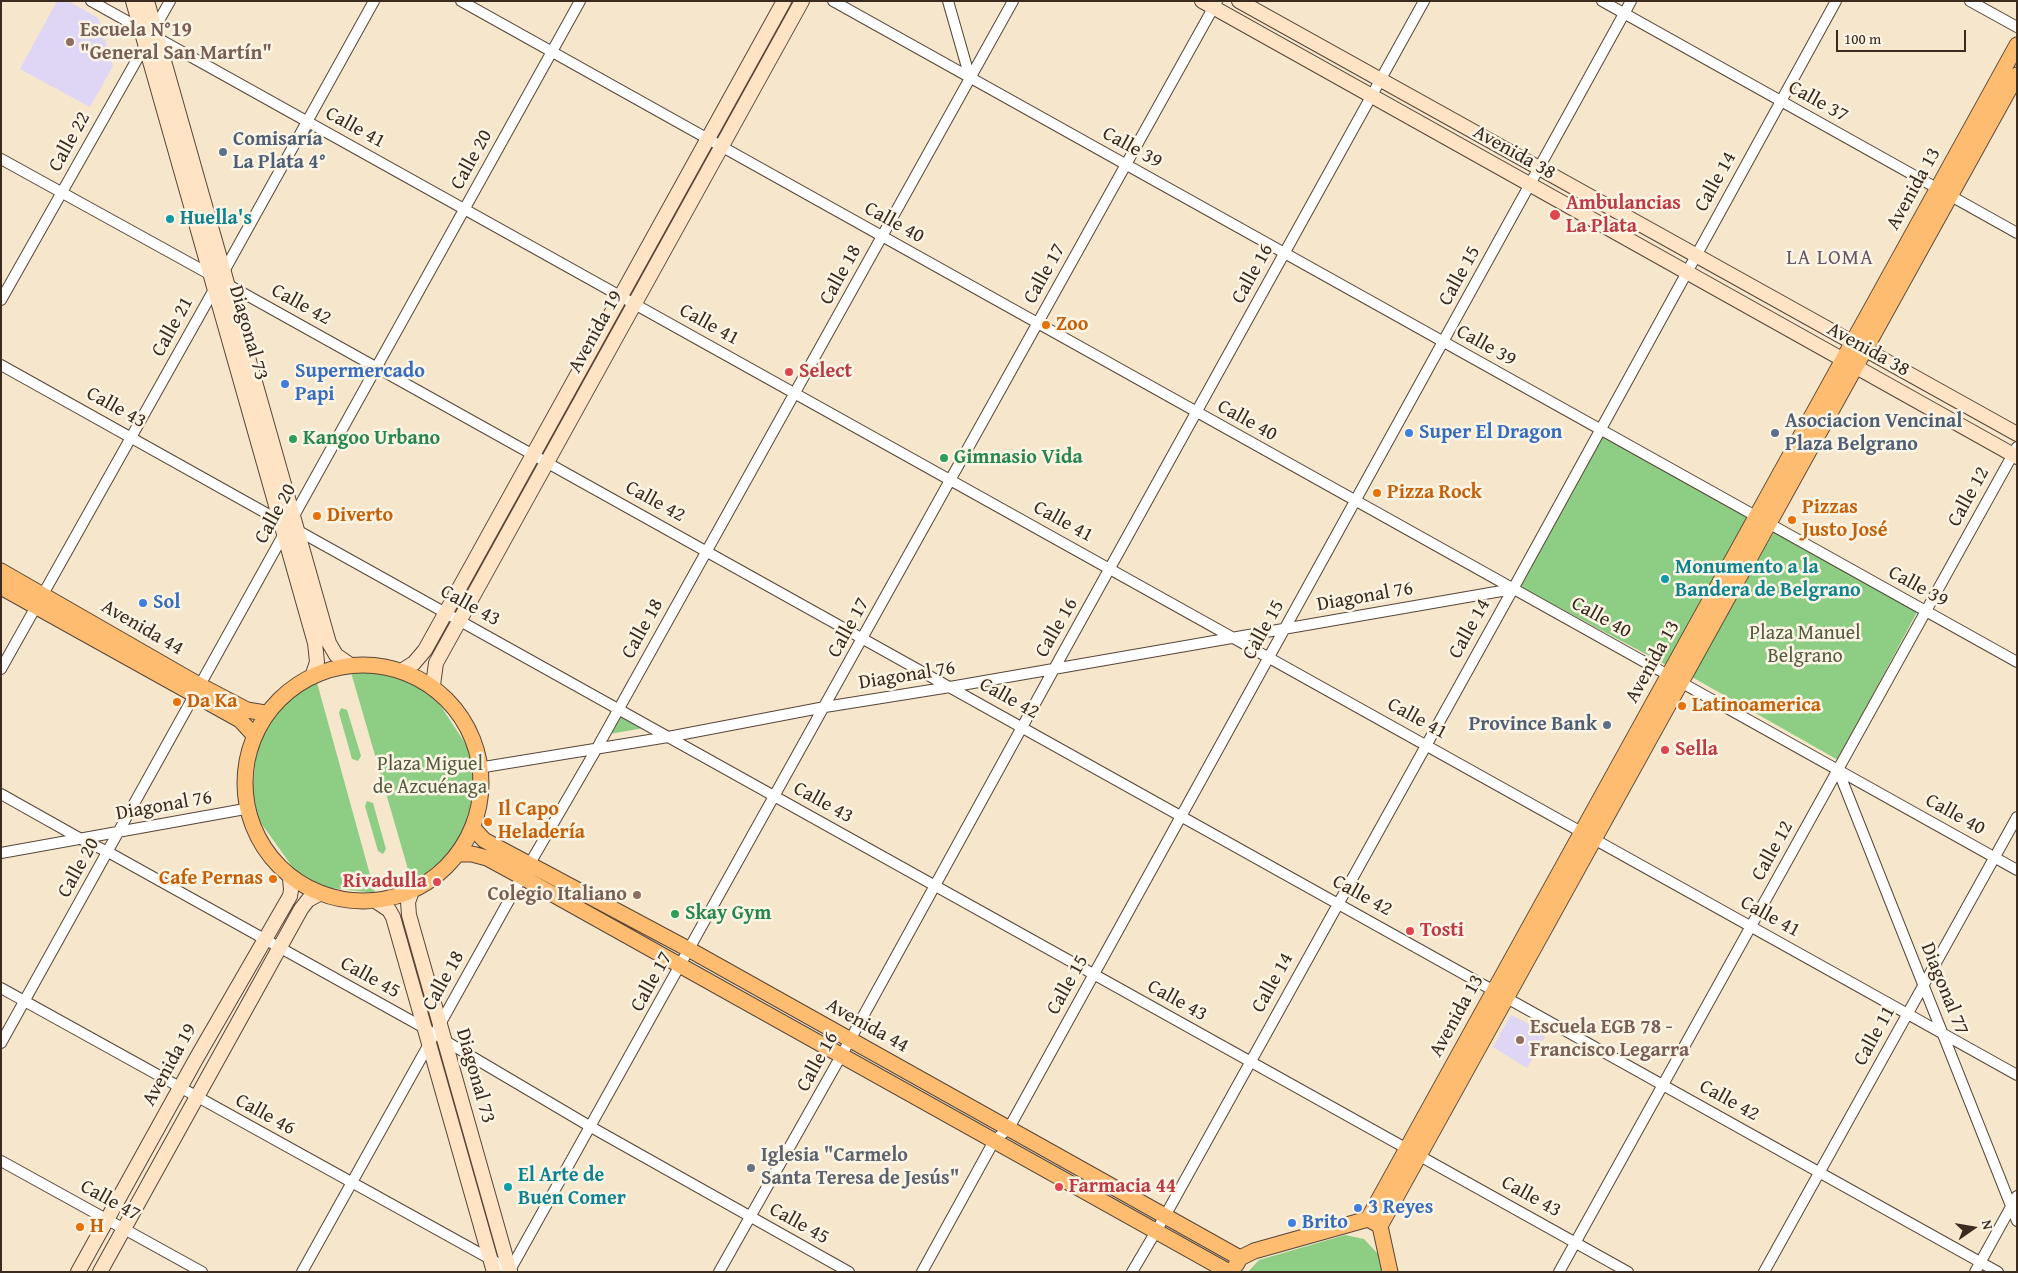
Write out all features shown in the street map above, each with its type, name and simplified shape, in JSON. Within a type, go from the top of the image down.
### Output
[{"type":"main road","name":"Diagonal 73","points":[[133,1],[150,35]]},
{"type":"main road","name":"Diagonal 73","points":[[147,1],[150,35],[289,526],[329,643],[336,655],[350,664]]},
{"type":"main road","name":"Avenida 19","points":[[403,670],[420,657],[446,612],[784,1]]},
{"type":"main road","name":"Avenida 19","points":[[433,685],[436,663],[802,1]]},
{"type":"main road","name":"Avenida 38","points":[[1239,1],[2017,434]]},
{"type":"main road","name":"Avenida 38","points":[[1211,4],[1849,363],[2015,452]]},
{"type":"main road","name":"Avenida 13","points":[[1374,1223],[1944,192],[2017,45]]},
{"type":"main road","name":"Avenida 13","points":[[1944,192],[2017,74]]},
{"type":"main road","name":"Diagonal 73","points":[[289,526],[314,643],[316,662],[312,677]]},
{"type":"main road","name":"Avenida 44","points":[[1,571],[40,600],[198,690],[240,720],[253,734]]},
{"type":"main road","name":"Avenida 44","points":[[1,587],[40,600]]},
{"type":"main road","points":[[350,664],[403,670],[433,685],[482,761],[485,775],[474,829],[460,854],[412,891],[398,896],[374,900],[318,894],[303,888],[290,878],[250,822],[245,809],[244,794],[253,734],[265,713],[312,677],[328,669],[350,664]]},
{"type":"main road","name":"Avenida 44","points":[[198,690],[247,710],[265,713]]},
{"type":"main road","name":"Avenida 44","points":[[474,829],[484,840],[526,870],[681,966],[1231,1272]]},
{"type":"main road","name":"Avenida 44","points":[[460,854],[472,854],[526,870],[690,950],[1240,1258]]},
{"type":"main road","name":"Avenida 19","points":[[78,1272],[180,1088],[290,896],[290,878]]},
{"type":"main road","name":"Diagonal 73","points":[[412,891],[408,902],[409,915],[435,1034],[492,1266]]},
{"type":"main road","name":"Avenida 19","points":[[100,1272],[301,908],[308,900],[318,894]]},
{"type":"main road","name":"Diagonal 73","points":[[374,900],[389,910],[393,916],[435,1034],[511,1271]]},
{"type":"main road","points":[[1231,1272],[1240,1258],[1254,1251],[1374,1223],[1390,1272]]},
{"type":"street","name":"Calle 41","points":[[91,1],[2017,1075]]},
{"type":"street","name":"Calle 22","points":[[1,300],[170,1]]},
{"type":"street","name":"Calle 21","points":[[1,669],[374,1]]},
{"type":"street","name":"Calle 40","points":[[461,1],[2017,870]]},
{"type":"street","name":"Calle 20","points":[[1,1043],[580,1]]},
{"type":"street","name":"Calle 39","points":[[833,1],[2017,662]]},
{"type":"street","points":[[948,1],[970,78]]},
{"type":"street","name":"Calle 18","points":[[302,1272],[526,870],[619,709],[1013,1]]},
{"type":"street","name":"Calle 16","points":[[720,1272],[842,1055],[1424,1]]},
{"type":"street","name":"Calle 37","points":[[1602,1],[2017,233]]},
{"type":"street","name":"Calle 15","points":[[922,1272],[994,1140],[1009,1128],[1632,1]]},
{"type":"street","name":"Calle 14","points":[[1132,1272],[1165,1216],[1836,1]]},
{"type":"street","points":[[1970,1],[2017,27]]},
{"type":"street","name":"Calle 17","points":[[511,1271],[1126,165],[1211,4]]},
{"type":"street","name":"Calle 42","points":[[1,158],[1501,993],[1998,1272]]},
{"type":"street","name":"Calle 43","points":[[1,365],[132,436],[289,526],[1628,1272]]},
{"type":"street","name":"Calle 12","points":[[1559,1272],[2015,452]]},
{"type":"street","name":"Diagonal 76","points":[[484,767],[668,737],[825,707],[1512,589]]},
{"type":"street","name":"Diagonal 77","points":[[1838,770],[2017,1221]]},
{"type":"street","name":"Calle 45","points":[[1,794],[435,1034],[591,1127],[849,1272]]},
{"type":"street","name":"Diagonal 76","points":[[1,853],[245,809]]},
{"type":"street","name":"Calle 11","points":[[1764,1272],[2017,817]]},
{"type":"street","name":"Calle 46","points":[[1,988],[351,1184],[492,1266],[511,1271]]},
{"type":"street","name":"Calle 47","points":[[1,1160],[202,1272]]},
{"type":"street","points":[[1975,1272],[2017,1196]]},
{"type":"shaded area","name":"Escuela N°19 \"General San Martín\"","points":[[57,1],[68,1],[98,18],[113,66],[90,107],[20,69]]},
{"type":"shaded area","name":"Escuela EGB 78 - Francisco Legarra","points":[[1511,1015],[1547,1033],[1527,1068],[1493,1047]]},
{"type":"green space","name":"Plaza Manuel Belgrano","points":[[1602,435],[1750,519],[1668,666],[1517,585]]},
{"type":"green space","name":"Plaza Manuel Belgrano","points":[[1774,532],[1917,612],[1838,760],[1692,677]]},
{"type":"green space","name":"Plaza Miguel de Azcuénaga","points":[[350,669],[416,678],[429,688],[476,760],[478,775],[468,831],[462,845],[412,883]]},
{"type":"green space","name":"Plaza Miguel de Azcuénaga","points":[[316,679],[375,893],[313,886],[301,879],[256,816],[251,803],[258,737],[271,716]]},
{"type":"green space","points":[[341,708],[347,710],[361,756],[358,761],[352,759],[339,713]]},
{"type":"green space","points":[[620,714],[644,728],[609,734]]},
{"type":"green space","points":[[367,801],[373,803],[386,849],[383,854],[378,851],[365,806]]},
{"type":"green space","points":[[1345,1235],[1364,1239],[1379,1255],[1384,1272],[1248,1272],[1259,1260]]},
{"type":"place","name":"Escuela N°19 \"General San Martín\"","points":[[70,42]]},
{"type":"place","name":"Comisaría La Plata 4°","points":[[223,152]]},
{"type":"place","name":"Ambulancias La Plata","points":[[1555,215]]},
{"type":"place","name":"Huella's","points":[[170,219]]},
{"type":"place","name":"Zoo","points":[[1046,325]]},
{"type":"place","name":"Select","points":[[789,372]]},
{"type":"place","name":"Supermercado Papi","points":[[285,384]]},
{"type":"place","name":"Super El Dragon","points":[[1409,433]]},
{"type":"place","name":"Asociacion Vencinal Plaza Belgrano","points":[[1775,433]]},
{"type":"place","name":"Kangoo Urbano","points":[[293,439]]},
{"type":"place","name":"Gimnasio Vida","points":[[944,458]]},
{"type":"place","name":"Pizza Rock","points":[[1377,493]]},
{"type":"place","name":"Diverto","points":[[317,516]]},
{"type":"place","name":"Pizzas Justo José","points":[[1792,520]]},
{"type":"place","name":"Monumento a la Bandera de Belgrano","points":[[1665,579]]},
{"type":"place","name":"Sol","points":[[143,603]]},
{"type":"place","name":"Da Ka","points":[[177,702]]},
{"type":"place","name":"Latinoamerica","points":[[1682,706]]},
{"type":"place","name":"Province Bank","points":[[1607,725]]},
{"type":"place","name":"Sella","points":[[1665,750]]},
{"type":"place","name":"Il Capo Heladería","points":[[488,822]]},
{"type":"place","name":"Cafe Pernas","points":[[273,879]]},
{"type":"place","name":"Rivadulla","points":[[437,882]]},
{"type":"place","name":"Colegio Italiano","points":[[637,895]]},
{"type":"place","name":"Skay Gym","points":[[675,914]]},
{"type":"place","name":"Tosti","points":[[1410,931]]},
{"type":"place","name":"Escuela EGB 78 - Francisco Legarra","points":[[1520,1040]]},
{"type":"place","name":"Iglesia \"Carmelo Santa Teresa de Jesús\"","points":[[751,1168]]},
{"type":"place","name":"El Arte de Buen Comer","points":[[508,1187]]},
{"type":"place","name":"Farmacia 44","points":[[1059,1187]]},
{"type":"place","name":"3 Reyes","points":[[1358,1208]]},
{"type":"place","name":"Brito","points":[[1292,1223]]},
{"type":"place","name":"H","points":[[80,1227]]},
{"type":"district","name":"LA LOMA","points":[[1830,259]]}]
